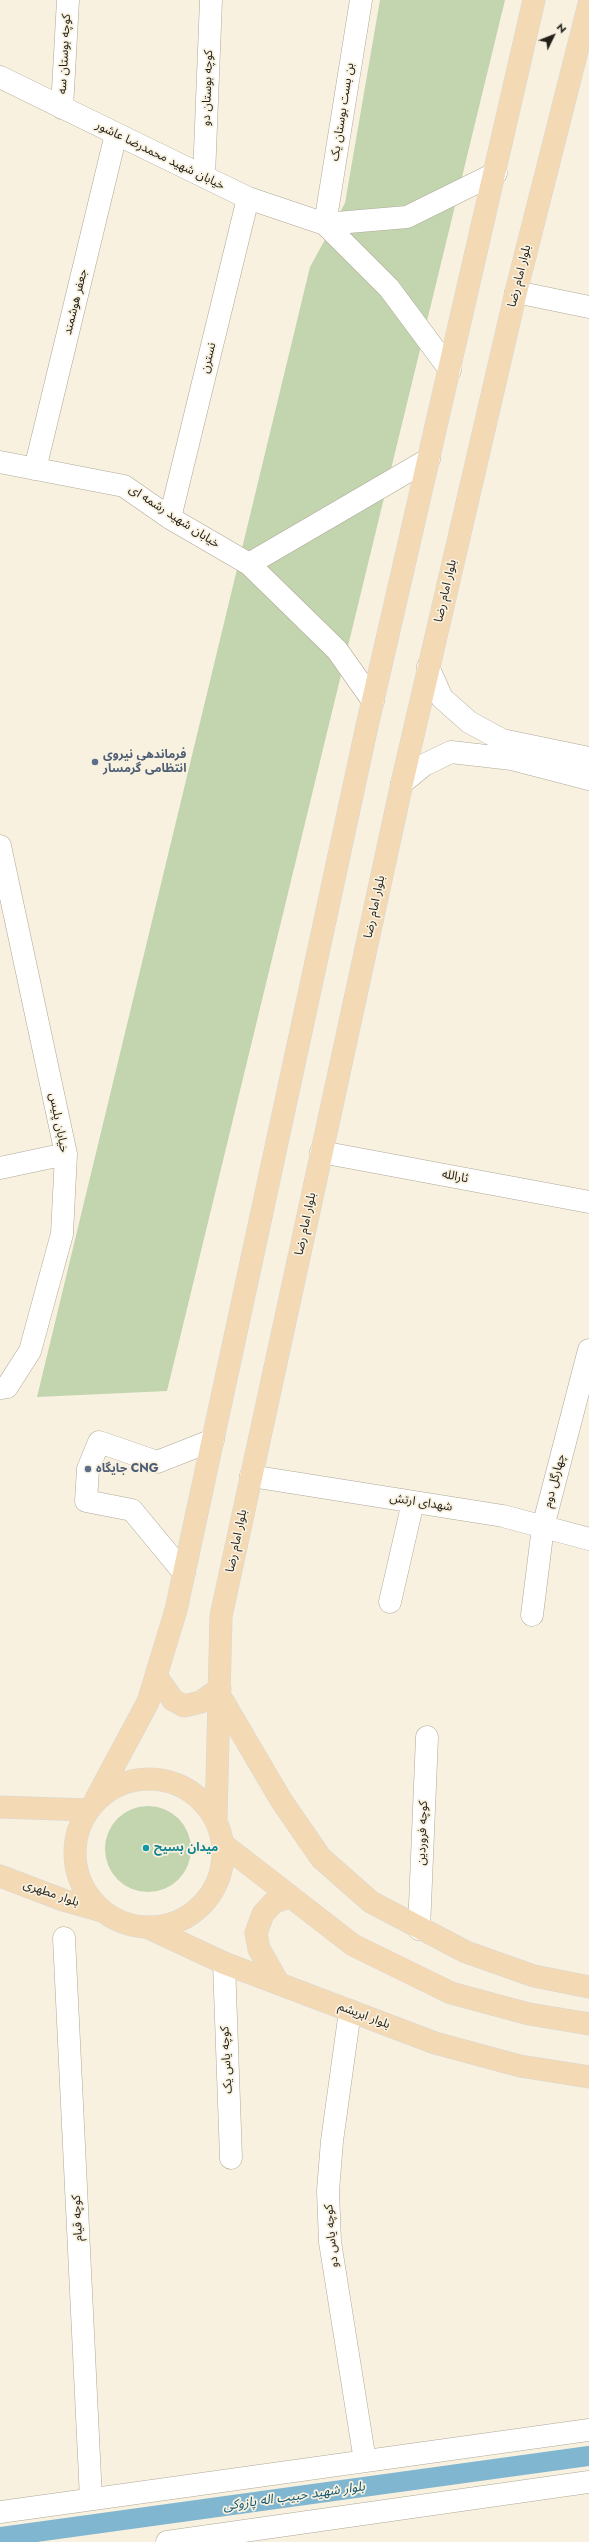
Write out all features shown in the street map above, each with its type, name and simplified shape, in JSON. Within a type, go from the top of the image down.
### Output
[{"type":"main road","points":[[0,1807],[92,1805],[115,1785],[138,1778],[162,1779],[184,1786],[203,1800],[216,1820],[224,1845],[222,1870],[212,1893],[195,1912],[173,1924],[149,1928],[124,1923],[102,1911],[85,1892],[76,1868],[75,1844],[82,1819],[92,1805],[148,1702],[176,1610],[373,701],[496,172],[534,0]]},
{"type":"main road","name":"بلوار امام رضا","points":[[216,1820],[221,1616],[428,667],[516,292],[589,4]]},
{"type":"main road","points":[[156,1676],[173,1700],[184,1706],[202,1702],[220,1692],[281,1800],[321,1858],[371,1902],[419,1929],[466,1952],[534,1976],[589,1986]]},
{"type":"main road","points":[[224,1845],[353,1945],[451,1993],[530,2014],[589,2024]]},
{"type":"main road","name":"بلوار مطهری","points":[[0,1876],[64,1900],[102,1911]]},
{"type":"main road","points":[[279,1984],[259,1949],[256,1933],[263,1914],[274,1902],[291,1897]]},
{"type":"main road","name":"بلوار ابریشم","points":[[149,1928],[224,1963],[435,2043],[520,2066],[589,2077]]},
{"type":"street","name":"کوچه بوستان سه","points":[[62,108],[68,0]]},
{"type":"street","name":"کوچه بوستان دو","points":[[204,176],[211,0]]},
{"type":"street","name":"بن بست بوستان یک","points":[[325,224],[361,0]]},
{"type":"street","name":"خیابان شهید محمدرضا عاشور","points":[[0,77],[248,198],[325,224]]},
{"type":"street","name":"جعفر هوشمند","points":[[35,469],[116,134]]},
{"type":"street","points":[[325,224],[407,217],[496,172]]},
{"type":"street","name":"نسترن","points":[[170,518],[248,198]]},
{"type":"street","points":[[325,224],[389,288],[450,370]]},
{"type":"street","points":[[516,292],[589,307]]},
{"type":"street","points":[[249,564],[429,459]]},
{"type":"street","name":"خیابان شهید رشمه ای","points":[[0,462],[124,486],[170,518],[249,564],[337,650],[373,701]]},
{"type":"street","points":[[428,667],[442,698],[469,722],[502,740],[552,759],[589,779]]},
{"type":"street","points":[[402,783],[424,765],[451,752],[552,759],[589,758]]},
{"type":"street","name":"خیابان پلیس","points":[[0,846],[66,1154],[62,1234],[30,1351],[7,1387],[0,1388]]},
{"type":"street","name":"ثارالله","points":[[321,1152],[589,1202]]},
{"type":"street","points":[[0,1168],[66,1154]]},
{"type":"street","name":"چهارگل دوم","points":[[532,1615],[543,1527],[589,1350]]},
{"type":"street","points":[[184,1573],[132,1510],[86,1501],[88,1469],[99,1442],[157,1462],[212,1440]]},
{"type":"street","name":"شهدای ارتش","points":[[251,1476],[503,1516],[589,1539]]},
{"type":"street","points":[[390,1602],[413,1502]]},
{"type":"street","name":"کوچه فروردین","points":[[419,1929],[427,1737]]},
{"type":"street","name":"کوچه قیام","points":[[64,1938],[91,2499]]},
{"type":"street","name":"کوچه یاس یک","points":[[224,1963],[231,2158]]},
{"type":"street","name":"کوچه یاس دو","points":[[350,2011],[332,2141],[328,2191],[330,2242],[365,2461]]},
{"type":"street","points":[[0,2512],[589,2430]]},
{"type":"street","points":[[167,2542],[589,2482]]},
{"type":"green space","points":[[380,0],[505,0],[167,1391],[37,1397],[310,267],[345,203]]},
{"type":"green space","points":[[140,1806],[156,1806],[165,1809],[179,1818],[188,1832],[191,1841],[191,1857],[188,1866],[179,1880],[165,1889],[156,1892],[140,1892],[124,1885],[117,1880],[112,1873],[105,1857],[105,1841],[112,1825],[117,1818],[124,1813]]},
{"type":"waterway","name":"بلوار شهید حبیب اله پازوکی","points":[[0,2537],[589,2456]]},
{"type":"place","name":"فرماندهی نیروی انتظامی گرمسار","points":[[95,762]]},
{"type":"place","name":"جایگاه CNG","points":[[88,1469]]},
{"type":"place","name":"میدان بسیح","points":[[146,1848]]}]
